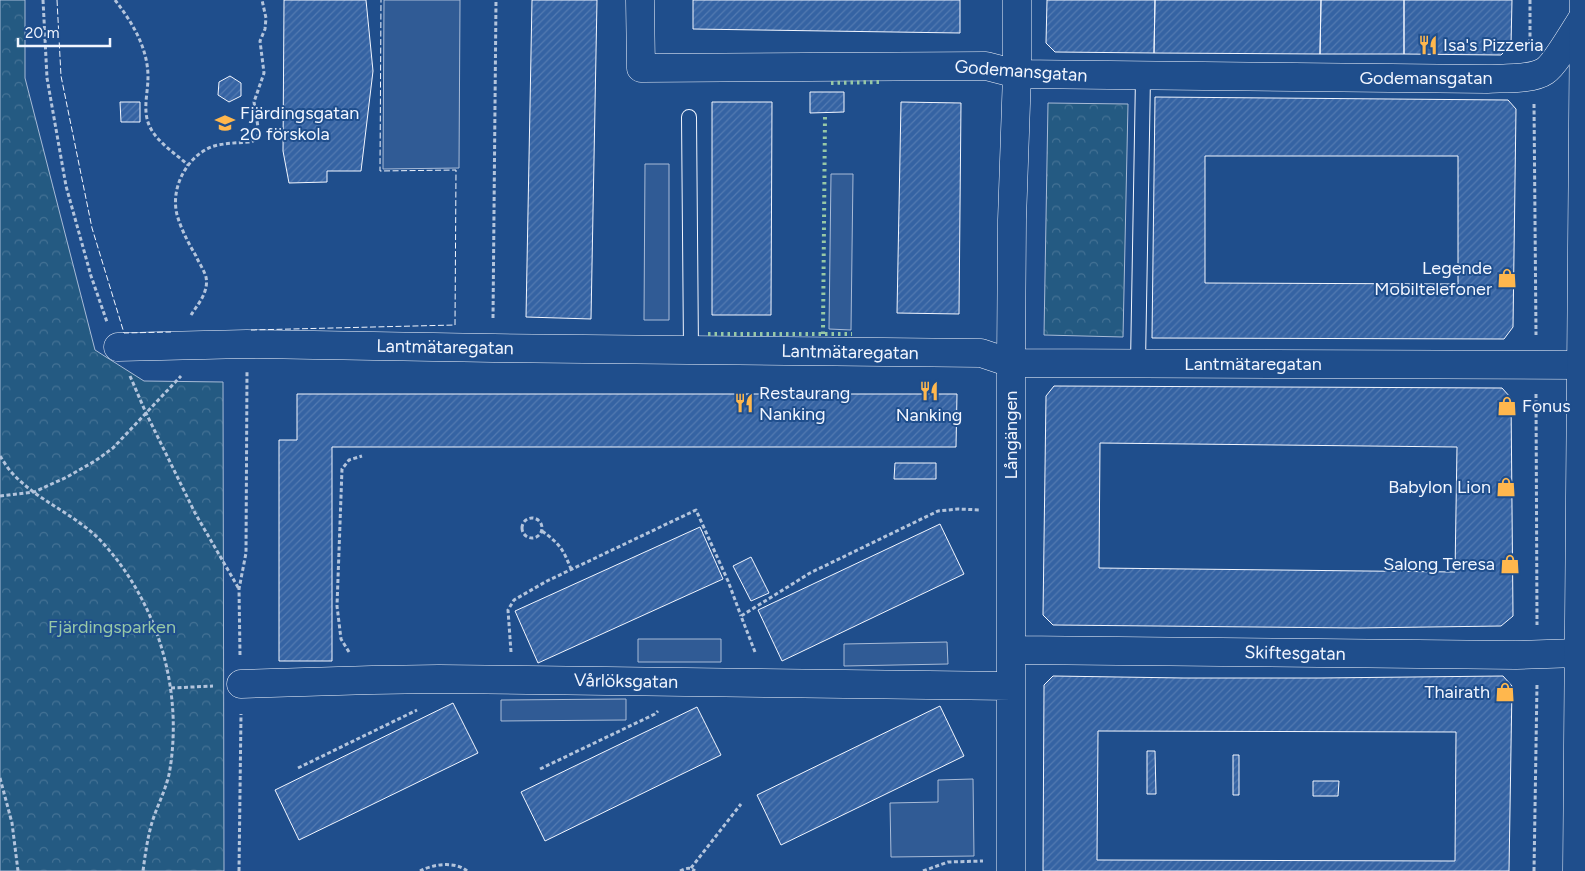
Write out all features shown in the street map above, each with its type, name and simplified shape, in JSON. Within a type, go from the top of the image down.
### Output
[{"type":"street","name":"Godemansgatan","points":[[640,0],[641,68],[986,66],[1017,74],[1487,79],[1531,76]]},
{"type":"street","name":"Långängen","points":[[1001,866],[1012,650],[1011,363],[1012,220],[1017,74],[1016,0]]},
{"type":"street","points":[[1531,76],[1546,71],[1566,45],[1584,8]]},
{"type":"street","points":[[1577,871],[1584,8]]},
{"type":"street","name":"Lantmätaregatan","points":[[118,347],[247,344],[982,353],[1011,363],[1581,365]]},
{"type":"street","name":"Skiftesgatan","points":[[1012,650],[1578,653]]},
{"type":"street","name":"Vårlöksgatan","points":[[241,684],[439,679],[1011,686]]},
{"type":"lane","points":[[1138,363],[1143,76]]},
{"type":"lane","points":[[689,117],[691,350]]},
{"type":"path","points":[[43,0],[47,78],[66,186],[91,276],[107,321],[146,412],[195,513],[239,589]]},
{"type":"path","points":[[115,0],[134,27],[144,52],[148,78],[146,113],[150,129],[188,165]]},
{"type":"path","points":[[190,320],[190,316],[203,297],[206,277],[177,216],[178,184],[188,165],[197,156],[212,147],[253,142],[258,137],[254,102],[264,73],[260,41],[265,29],[266,18],[262,0]]},
{"type":"path","points":[[492,348],[496,0]]},
{"type":"path","points":[[1530,0],[1536,365],[1537,654],[1534,871]]},
{"type":"path","points":[[0,496],[34,492],[67,478],[95,461],[113,448],[212,344]]},
{"type":"path","points":[[239,871],[241,684],[239,589],[246,553],[247,344]]},
{"type":"path","points":[[0,456],[14,475],[34,492],[74,518],[100,540],[118,561],[141,598],[156,628],[170,677],[172,744],[170,770],[151,825],[143,871]]},
{"type":"path","points":[[362,456],[349,460],[342,469],[337,606],[341,639],[353,659],[372,680]]},
{"type":"path","points":[[741,616],[810,574],[938,511],[958,509],[983,510]]},
{"type":"path","points":[[514,680],[508,610],[514,600],[571,570],[696,510],[728,581],[768,683]]},
{"type":"path","points":[[542,531],[537,538],[529,538],[523,532],[523,524],[529,519],[537,519],[542,526],[542,531],[563,550],[571,570]]},
{"type":"path","points":[[298,768],[438,700],[439,679]]},
{"type":"path","points":[[540,769],[655,714],[668,697],[670,682]]},
{"type":"path","points":[[171,688],[241,684]]},
{"type":"path","points":[[0,778],[12,823],[18,871]]},
{"type":"path","points":[[691,868],[741,804]]},
{"type":"path","points":[[923,871],[948,862],[1001,866]]},
{"type":"path","points":[[420,871],[441,864],[463,868],[467,871]]},
{"type":"path","points":[[680,871],[685,868],[691,868],[695,871]]},
{"type":"green space","name":"Fjärdingsparken","points":[[0,0],[25,0],[25,78],[95,350],[144,381],[223,382],[224,871],[0,871]]},
{"type":"green space","points":[[1048,103],[1128,104],[1123,337],[1044,335]]},
{"type":"shaded area","points":[[384,0],[460,0],[459,168],[383,169]]},
{"type":"shaded area","points":[[645,164],[669,164],[669,320],[644,320]]},
{"type":"shaded area","points":[[831,174],[853,174],[851,330],[829,329]]},
{"type":"shaded area","points":[[638,639],[721,639],[721,662],[638,662]]},
{"type":"shaded area","points":[[947,642],[948,664],[844,666],[844,644]]},
{"type":"shaded area","points":[[626,699],[626,720],[501,721],[501,700]]},
{"type":"shaded area","points":[[973,779],[974,856],[891,857],[890,803],[938,802],[938,780]]},
{"type":"building","points":[[284,0],[366,0],[373,71],[361,171],[327,171],[327,182],[289,183],[283,151]]},
{"type":"building","points":[[532,0],[597,0],[591,319],[526,317]]},
{"type":"building","points":[[693,0],[960,0],[960,33],[693,29]]},
{"type":"building","points":[[1047,0],[1155,0],[1154,53],[1055,52],[1046,43]]},
{"type":"building","points":[[1155,0],[1321,0],[1320,54],[1154,53]]},
{"type":"building","points":[[1321,0],[1404,0],[1404,54],[1320,54]]},
{"type":"building","points":[[1404,0],[1512,0],[1511,45],[1501,55],[1404,54]]},
{"type":"building","points":[[230,76],[241,83],[241,96],[229,102],[218,95],[219,82]]},
{"type":"building","points":[[810,92],[844,92],[844,112],[810,113]]},
{"type":"building","points":[[1155,97],[1508,100],[1516,109],[1513,327],[1504,339],[1152,338]],"holes":[[[1205,156],[1458,156],[1458,284],[1205,283]]]},
{"type":"building","points":[[120,102],[140,102],[140,122],[121,122]]},
{"type":"building","points":[[712,102],[772,102],[771,315],[712,315]]},
{"type":"building","points":[[901,102],[961,103],[959,314],[897,313]]},
{"type":"building","points":[[1054,386],[1502,388],[1511,398],[1513,616],[1501,626],[1358,628],[1053,625],[1043,615],[1046,396]],"holes":[[[1100,443],[1457,447],[1455,572],[1099,568]]]},
{"type":"building","points":[[297,394],[957,394],[956,447],[332,447],[332,661],[279,661],[279,440],[297,440]]},
{"type":"building","points":[[895,463],[936,463],[936,479],[894,479]]},
{"type":"building","points":[[940,524],[964,574],[782,661],[758,610]]},
{"type":"building","points":[[700,527],[723,579],[538,663],[515,611]]},
{"type":"building","points":[[751,557],[769,593],[751,601],[733,566]]},
{"type":"building","points":[[1053,676],[1320,678],[1503,676],[1512,686],[1509,871],[1043,871],[1044,685]],"holes":[[[1098,731],[1456,732],[1455,861],[1097,860]]]},
{"type":"building","points":[[453,703],[478,753],[299,840],[275,790]]},
{"type":"building","points":[[940,706],[964,756],[781,845],[757,795]]},
{"type":"building","points":[[697,707],[721,755],[545,841],[521,792]]},
{"type":"building","points":[[1147,751],[1155,751],[1156,794],[1147,794]]},
{"type":"building","points":[[1233,755],[1239,755],[1239,795],[1233,795]]},
{"type":"building","points":[[1313,781],[1339,781],[1338,796],[1313,796]]},
{"type":"hedge","points":[[831,83],[880,82]]},
{"type":"hedge","points":[[823,334],[825,115]]},
{"type":"hedge","points":[[708,334],[852,334]]},
{"type":"fence","points":[[57,0],[61,76],[92,228],[124,333],[171,332]]},
{"type":"fence","points":[[251,330],[455,325],[456,170],[380,171],[381,0]]},
{"type":"place","name":"Isa's Pizzeria","points":[[1428,45]]},
{"type":"place","name":"Fjärdingsgatan 20 förskola","points":[[225,123]]},
{"type":"place","name":"Legende Mobiltelefoner","points":[[1507,278]]},
{"type":"place","name":"Nanking","points":[[929,391]]},
{"type":"place","name":"Restaurang Nanking","points":[[744,403]]},
{"type":"place","name":"Fonus","points":[[1507,406]]},
{"type":"place","name":"Babylon Lion","points":[[1506,487]]},
{"type":"place","name":"Salong Teresa","points":[[1510,564]]},
{"type":"place","name":"Thairath","points":[[1505,692]]}]
